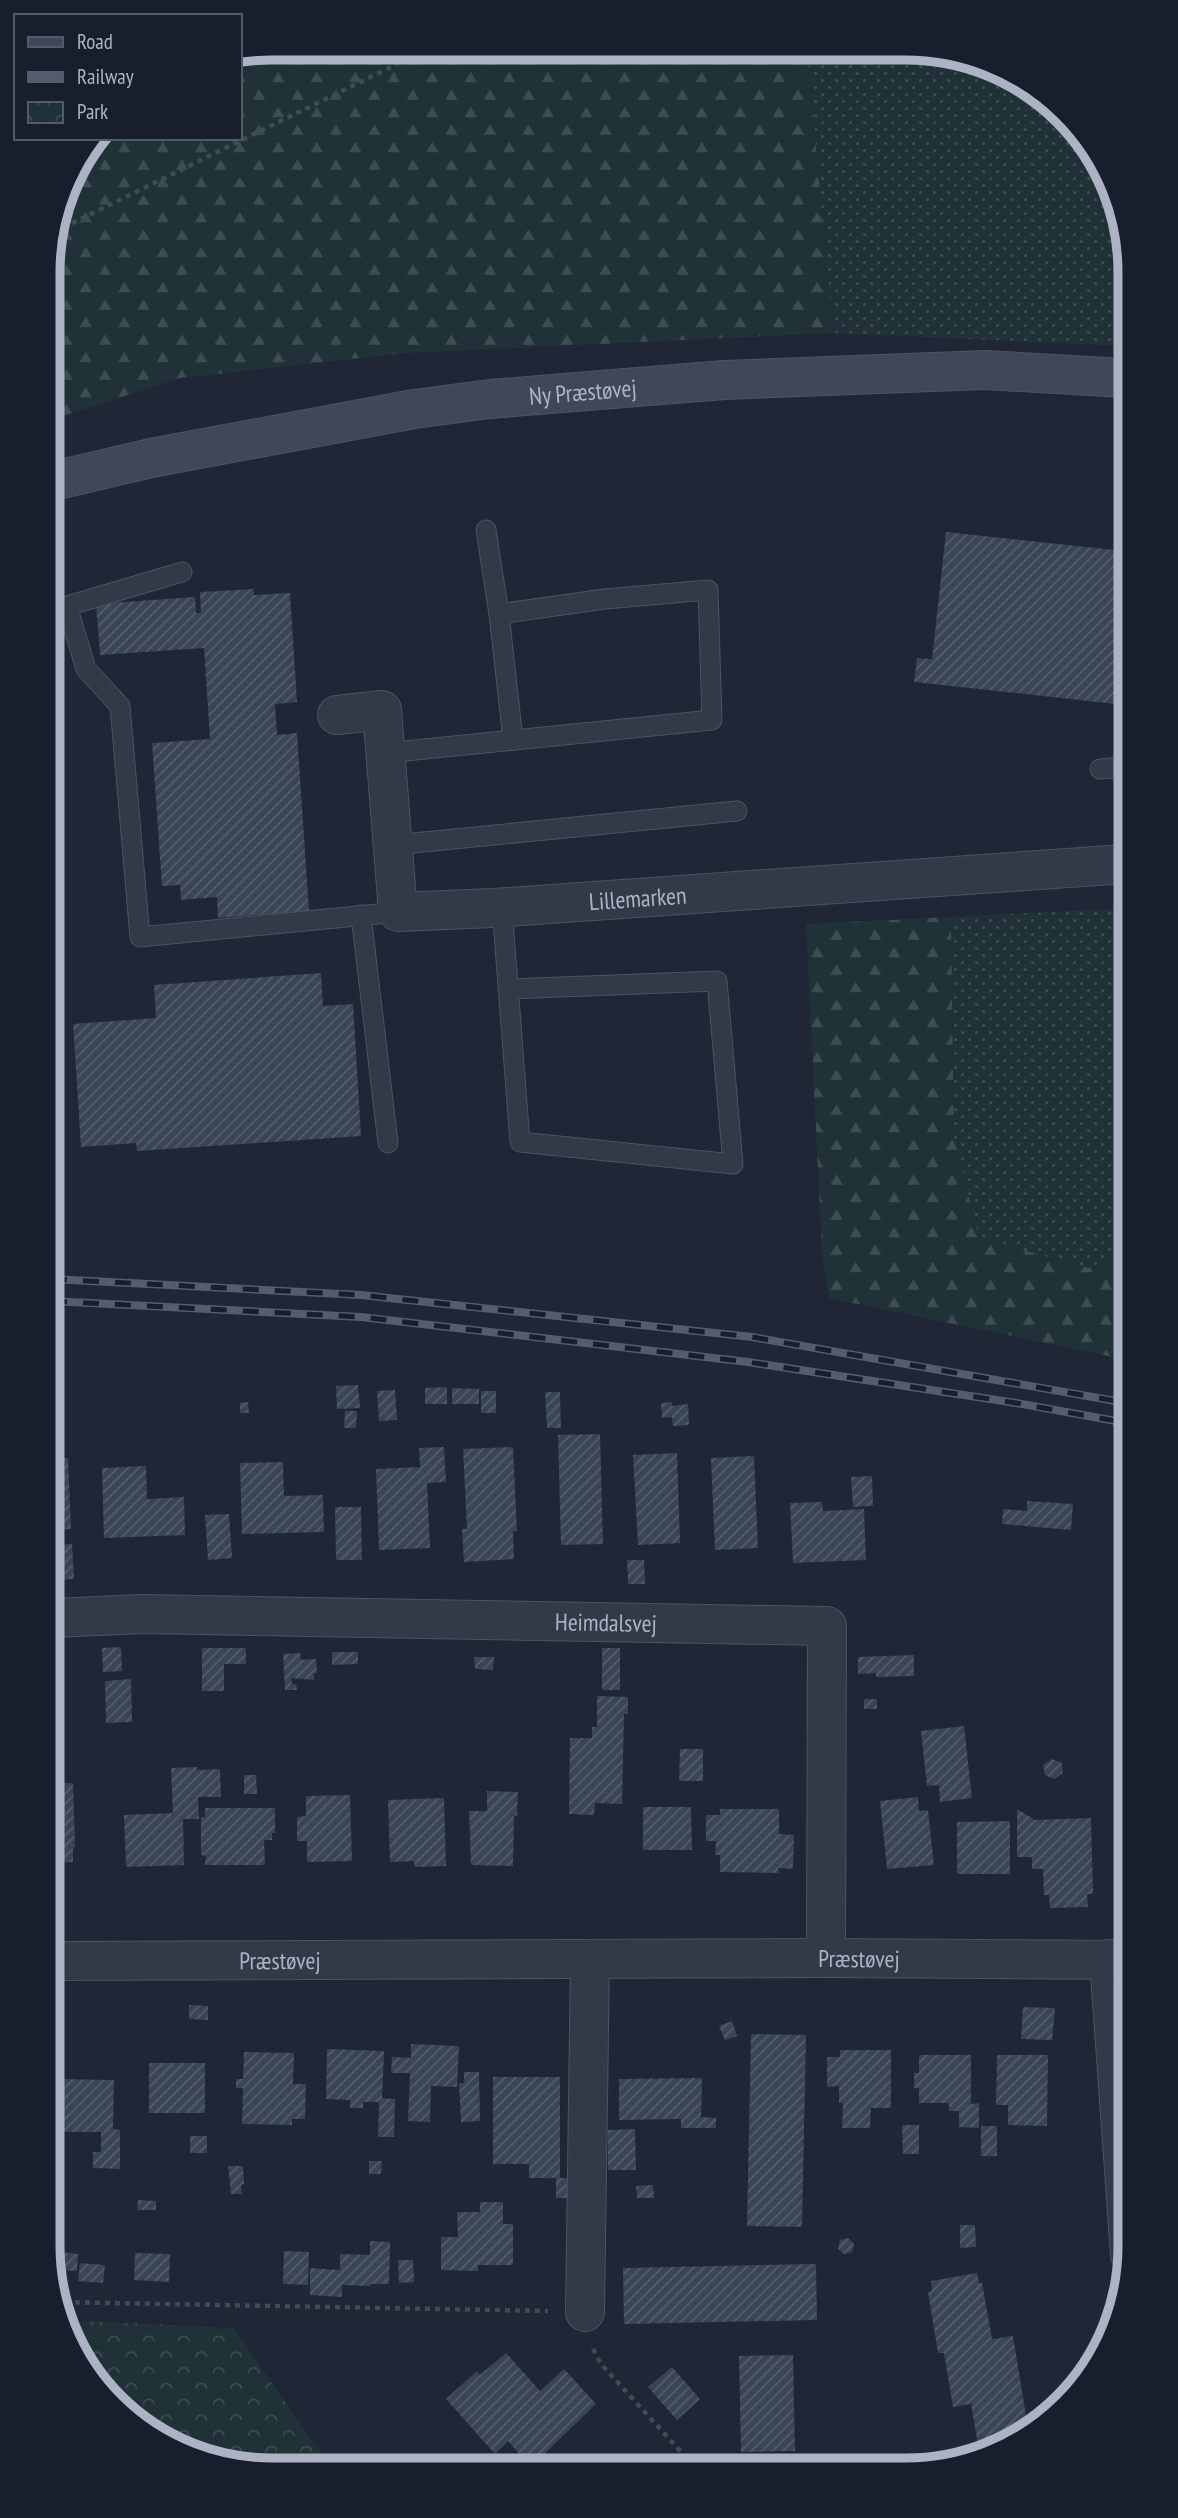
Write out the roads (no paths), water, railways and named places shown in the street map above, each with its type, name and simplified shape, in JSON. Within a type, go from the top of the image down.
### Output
[{"type":"street","name":"Ny Præstøvej","points":[[60,479],[164,456],[414,409],[490,398],[724,380],[985,370],[1118,378]]},
{"type":"street","points":[[337,715],[382,710],[398,912]]},
{"type":"street","name":"Lillemarken","points":[[398,912],[1118,864]]},
{"type":"street","name":"Heimdalsvej","points":[[59,1618],[142,1614],[827,1626],[826,1958]]},
{"type":"street","points":[[585,2312],[590,1959]]},
{"type":"street","name":"Præstøvej","points":[[59,1961],[1118,1959]]},
{"type":"lane","points":[[486,530],[499,614],[513,740]]},
{"type":"lane","points":[[182,572],[67,606],[86,669],[120,706],[139,937],[398,912]]},
{"type":"lane","points":[[385,753],[712,720],[708,590],[605,599],[499,614]]},
{"type":"lane","points":[[1100,769],[1118,767]]},
{"type":"lane","points":[[393,845],[737,811]]},
{"type":"lane","points":[[502,907],[508,989],[520,1142],[733,1164],[717,981],[508,989]]},
{"type":"lane","points":[[361,915],[388,1143]]},
{"type":"railway","points":[[59,1279],[361,1295],[752,1337],[1118,1401]]},
{"type":"railway","points":[[59,1301],[361,1317],[748,1362],[1118,1421]]}]
